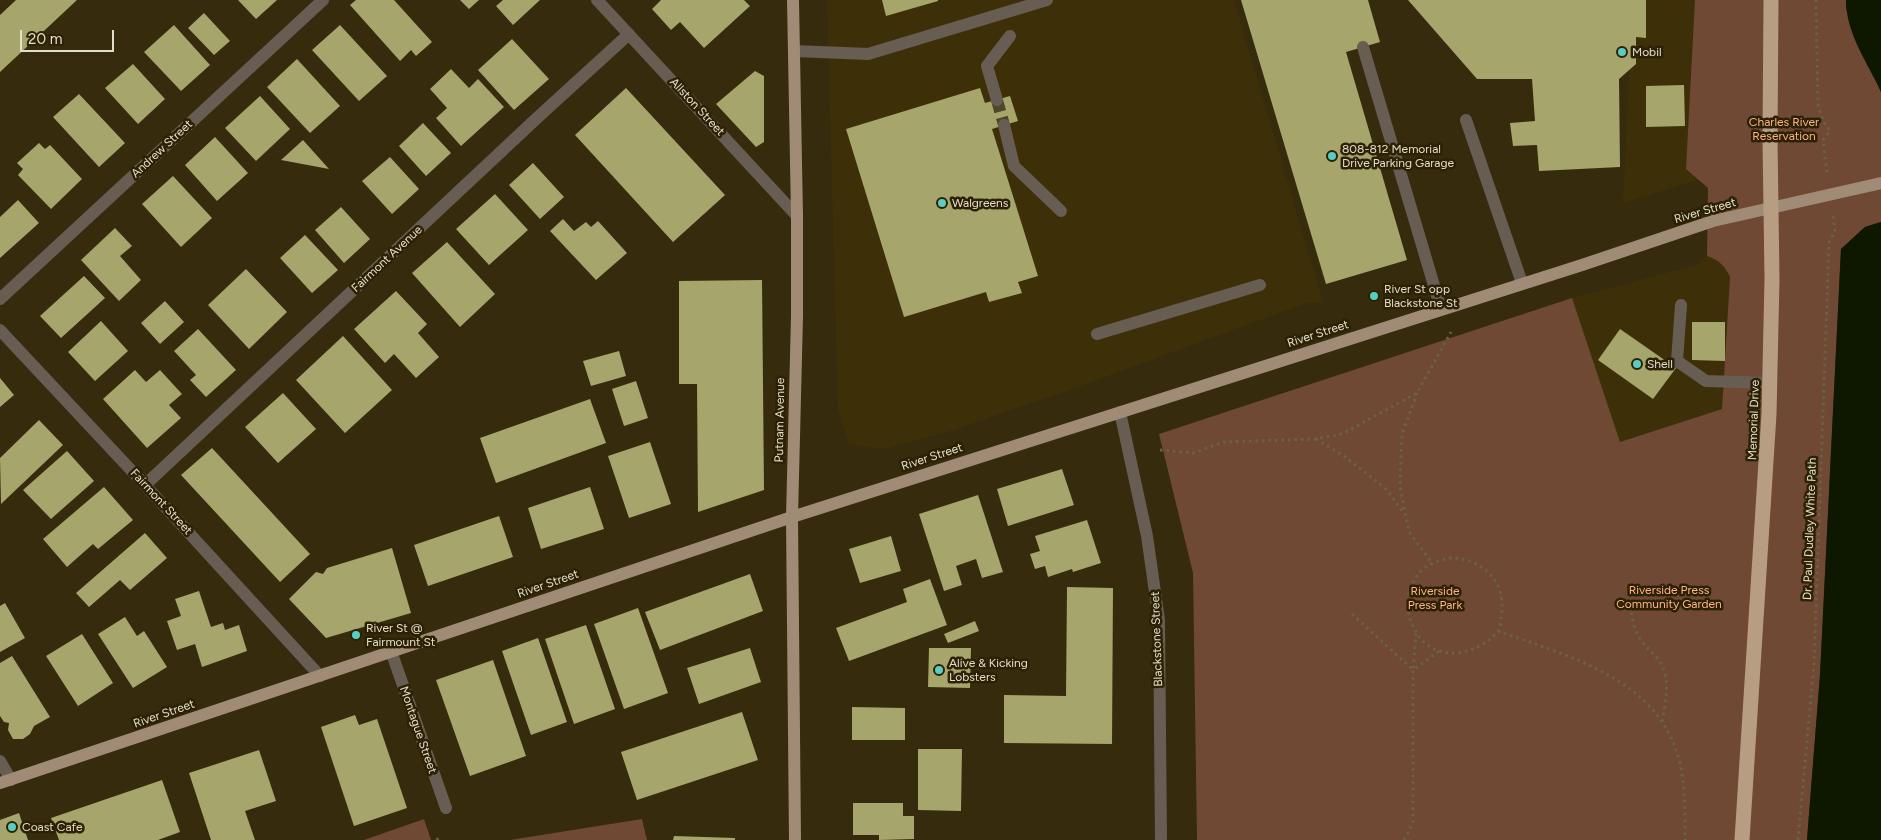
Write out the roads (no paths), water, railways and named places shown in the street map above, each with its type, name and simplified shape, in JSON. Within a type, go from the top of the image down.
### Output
[{"type":"highway","name":"Memorial Drive","points":[[1742,840],[1766,480],[1770,383],[1772,279],[1771,0]]},
{"type":"main road","name":"Putnam Avenue","points":[[793,0],[797,216],[797,316],[792,517],[795,840]]},
{"type":"main road","name":"River Street","points":[[5,781],[792,517],[1522,284],[1713,221],[1881,183]]},
{"type":"street","name":"Andrew Street","points":[[0,299],[323,0]]},
{"type":"street","name":"Allston Street","points":[[597,0],[797,216]]},
{"type":"street","points":[[794,51],[868,54],[1047,0]]},
{"type":"street","name":"Fairmont Avenue","points":[[146,485],[530,124],[629,34]]},
{"type":"street","points":[[997,100],[987,66],[1010,36]]},
{"type":"street","points":[[1363,47],[1441,310]]},
{"type":"street","points":[[1466,120],[1522,284]]},
{"type":"street","points":[[1004,125],[1014,166],[1061,211]]},
{"type":"street","points":[[1097,334],[1260,285]]},
{"type":"street","points":[[1681,305],[1677,361],[1706,381],[1770,383]]},
{"type":"street","name":"Fairmont Street","points":[[0,330],[146,485],[320,676]]},
{"type":"street","name":"Blackstone Street","points":[[1120,412],[1147,536],[1159,620],[1161,840]]},
{"type":"street","name":"Montague Street","points":[[391,652],[446,808]]},
{"type":"street","points":[[0,761],[5,781]]},
{"type":"tunnel","points":[[997,100],[1004,125]]},
{"type":"place","name":"Mobil","points":[[1622,52]]},
{"type":"place","name":"808-812 Memorial Drive Parking Garage","points":[[1332,156]]},
{"type":"place","name":"Walgreens","points":[[942,203]]},
{"type":"place","name":"River St opp Blackstone St","points":[[1374,296]]},
{"type":"place","name":"Shell","points":[[1637,364]]},
{"type":"place","name":"River St @ Fairmount St","points":[[356,635]]},
{"type":"place","name":"Alive & Kicking Lobsters","points":[[939,670]]},
{"type":"place","name":"Coast Cafe","points":[[12,827]]},
{"type":"park label","name":"Charles River Reservation","points":[[1784,129]]},
{"type":"park label","name":"Riverside Press Community Garden","points":[[1669,597]]},
{"type":"park label","name":"Riverside Press Park","points":[[1435,598]]}]
